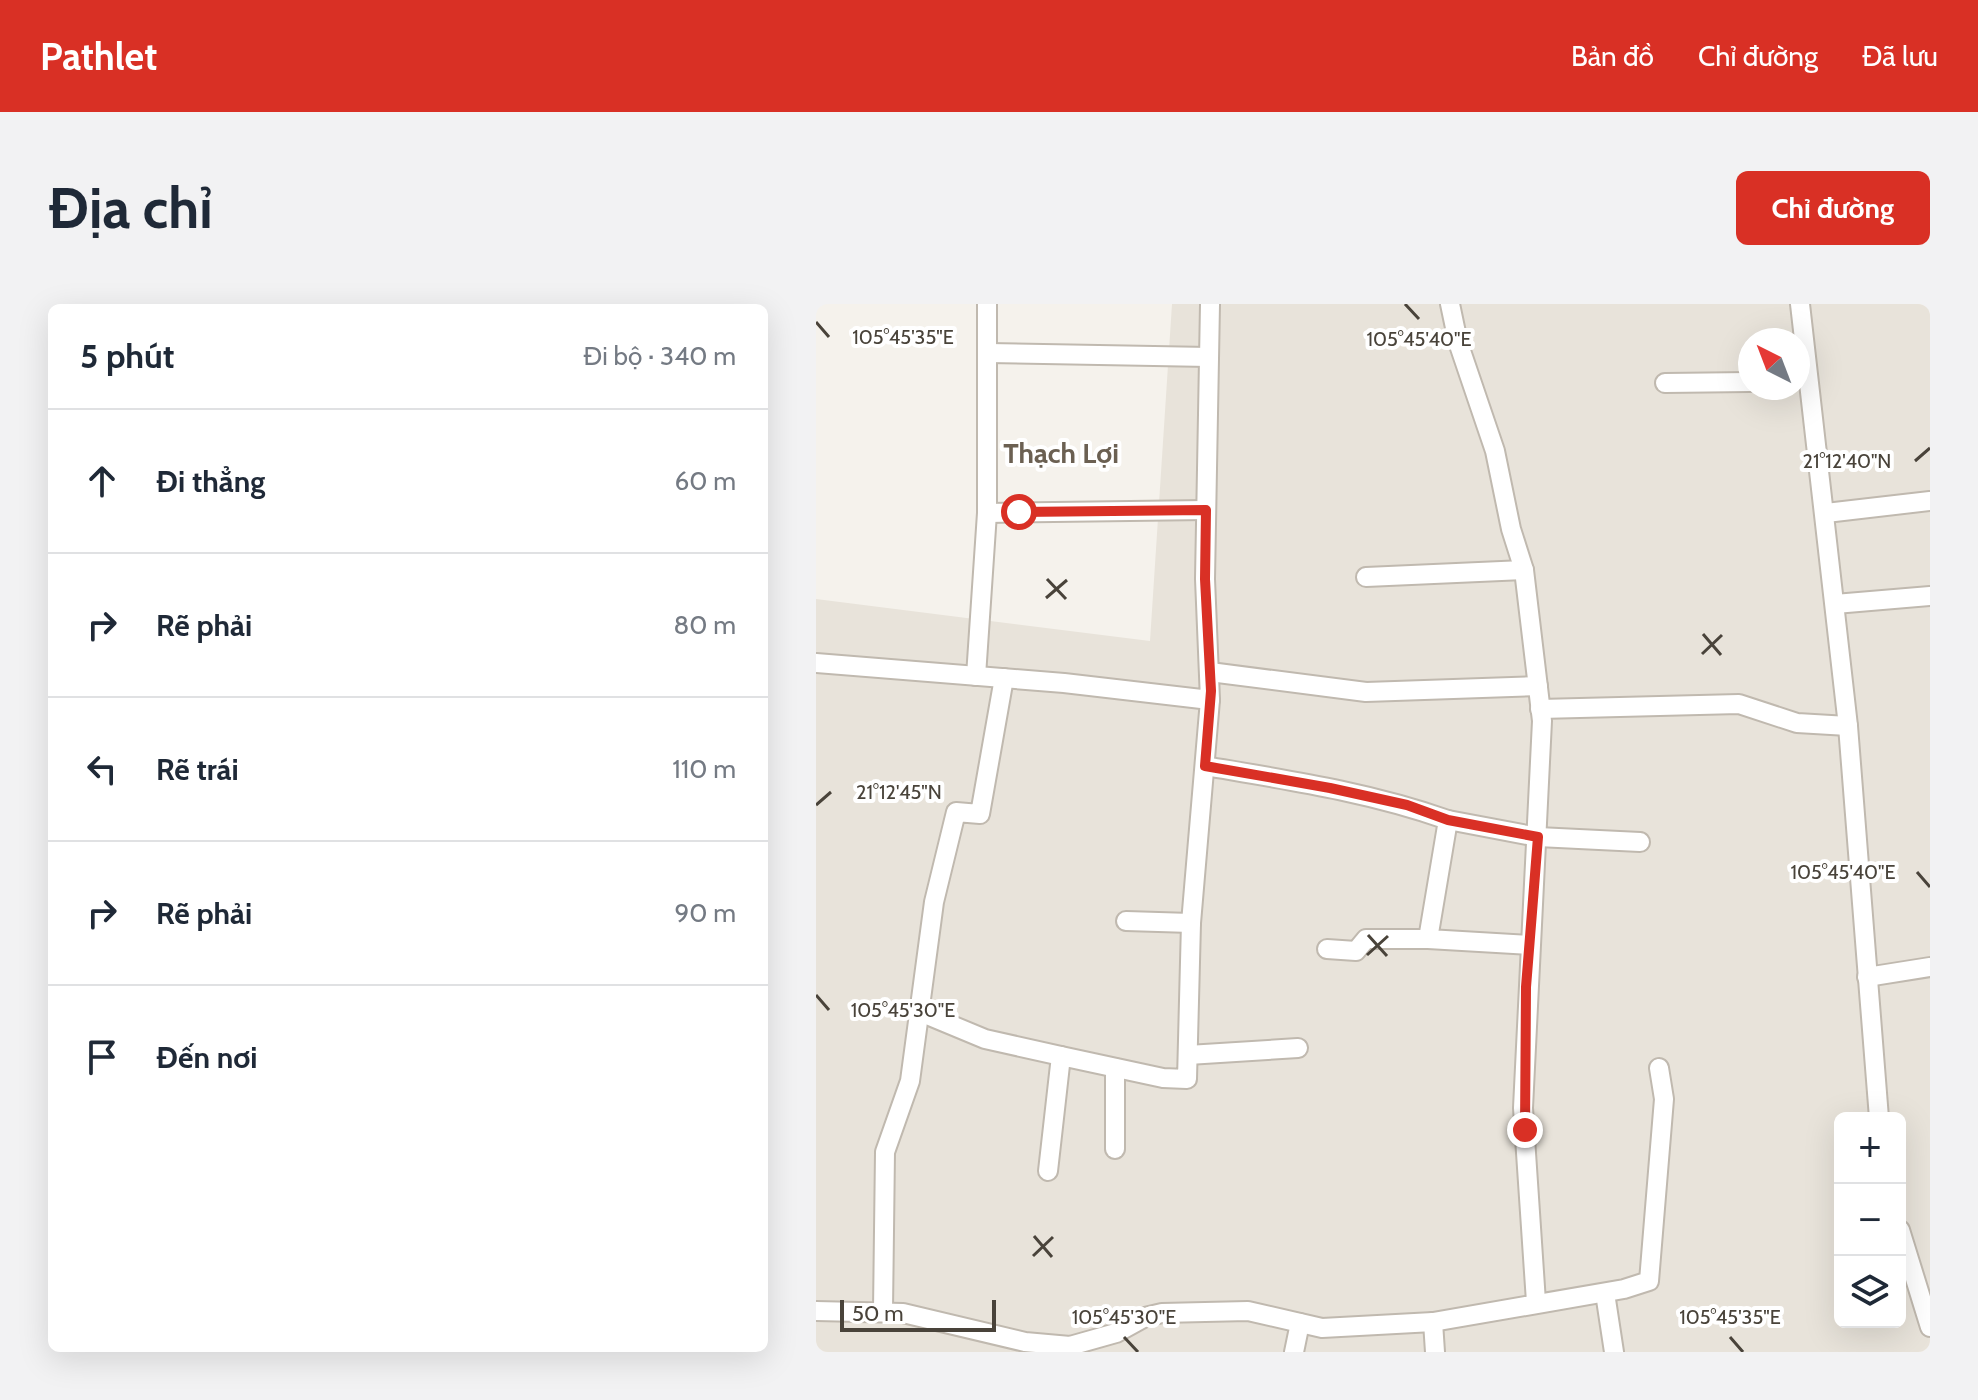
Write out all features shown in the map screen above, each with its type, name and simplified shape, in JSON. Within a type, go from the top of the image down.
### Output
[{"type":"street","points":[[976,676],[987,513],[987,304]]},
{"type":"street","points":[[920,1012],[985,1039],[1115,1068],[1187,1079],[1191,923],[1210,700],[1205,579],[1210,304]]},
{"type":"street","points":[[1450,304],[1458,342],[1495,451],[1511,529],[1524,570],[1540,709],[1538,837],[1523,1108],[1536,1302]]},
{"type":"street","points":[[1800,304],[1801,328]]},
{"type":"street","points":[[988,353],[1209,357]]},
{"type":"street","points":[[1665,383],[1738,382]]},
{"type":"street","points":[[1805,400],[1826,513],[1848,726],[1878,1112]]},
{"type":"street","points":[[1826,513],[1930,501]]},
{"type":"street","points":[[987,513],[1206,510]]},
{"type":"street","points":[[1366,577],[1524,570]]},
{"type":"street","points":[[1835,604],[1930,596]]},
{"type":"street","points":[[816,663],[1004,678],[1210,700]]},
{"type":"street","points":[[1210,672],[1366,692],[1538,686]]},
{"type":"street","points":[[883,1310],[885,1152],[910,1081],[934,902],[956,812],[980,814],[1004,678]]},
{"type":"street","points":[[1540,709],[1739,704],[1797,723],[1848,726]]},
{"type":"street","points":[[1205,766],[1330,788],[1407,805],[1448,820],[1538,837],[1640,842]]},
{"type":"street","points":[[1428,939],[1448,820]]},
{"type":"street","points":[[1126,921],[1191,923]]},
{"type":"street","points":[[1327,949],[1356,951],[1366,939],[1530,945]]},
{"type":"street","points":[[1867,977],[1930,967]]},
{"type":"street","points":[[1188,1055],[1298,1048]]},
{"type":"street","points":[[1048,1171],[1061,1056]]},
{"type":"street","points":[[1115,1068],[1115,1149]]},
{"type":"street","points":[[816,1311],[883,1310],[1047,1346],[1090,1341],[1162,1313],[1248,1311],[1322,1328],[1433,1322],[1536,1302],[1605,1293],[1649,1281],[1664,1099],[1659,1068]]},
{"type":"street","points":[[1906,1249],[1930,1327]]},
{"type":"street","points":[[1605,1293],[1614,1352]]},
{"type":"street","points":[[1433,1322],[1435,1352]]},
{"type":"street","points":[[1294,1352],[1300,1323]]},
{"type":"shaded area","points":[[1172,304],[1930,304],[1930,1352],[816,1352],[816,599],[1150,641]]},
{"type":"district","name":"Thạch Lợi","points":[[1061,453]]},
{"type":"route","points":[[1019,512],[1206,510],[1205,579],[1211,691],[1205,766],[1330,788],[1407,805],[1448,820],[1538,837],[1526,987],[1525,1130]]}]
